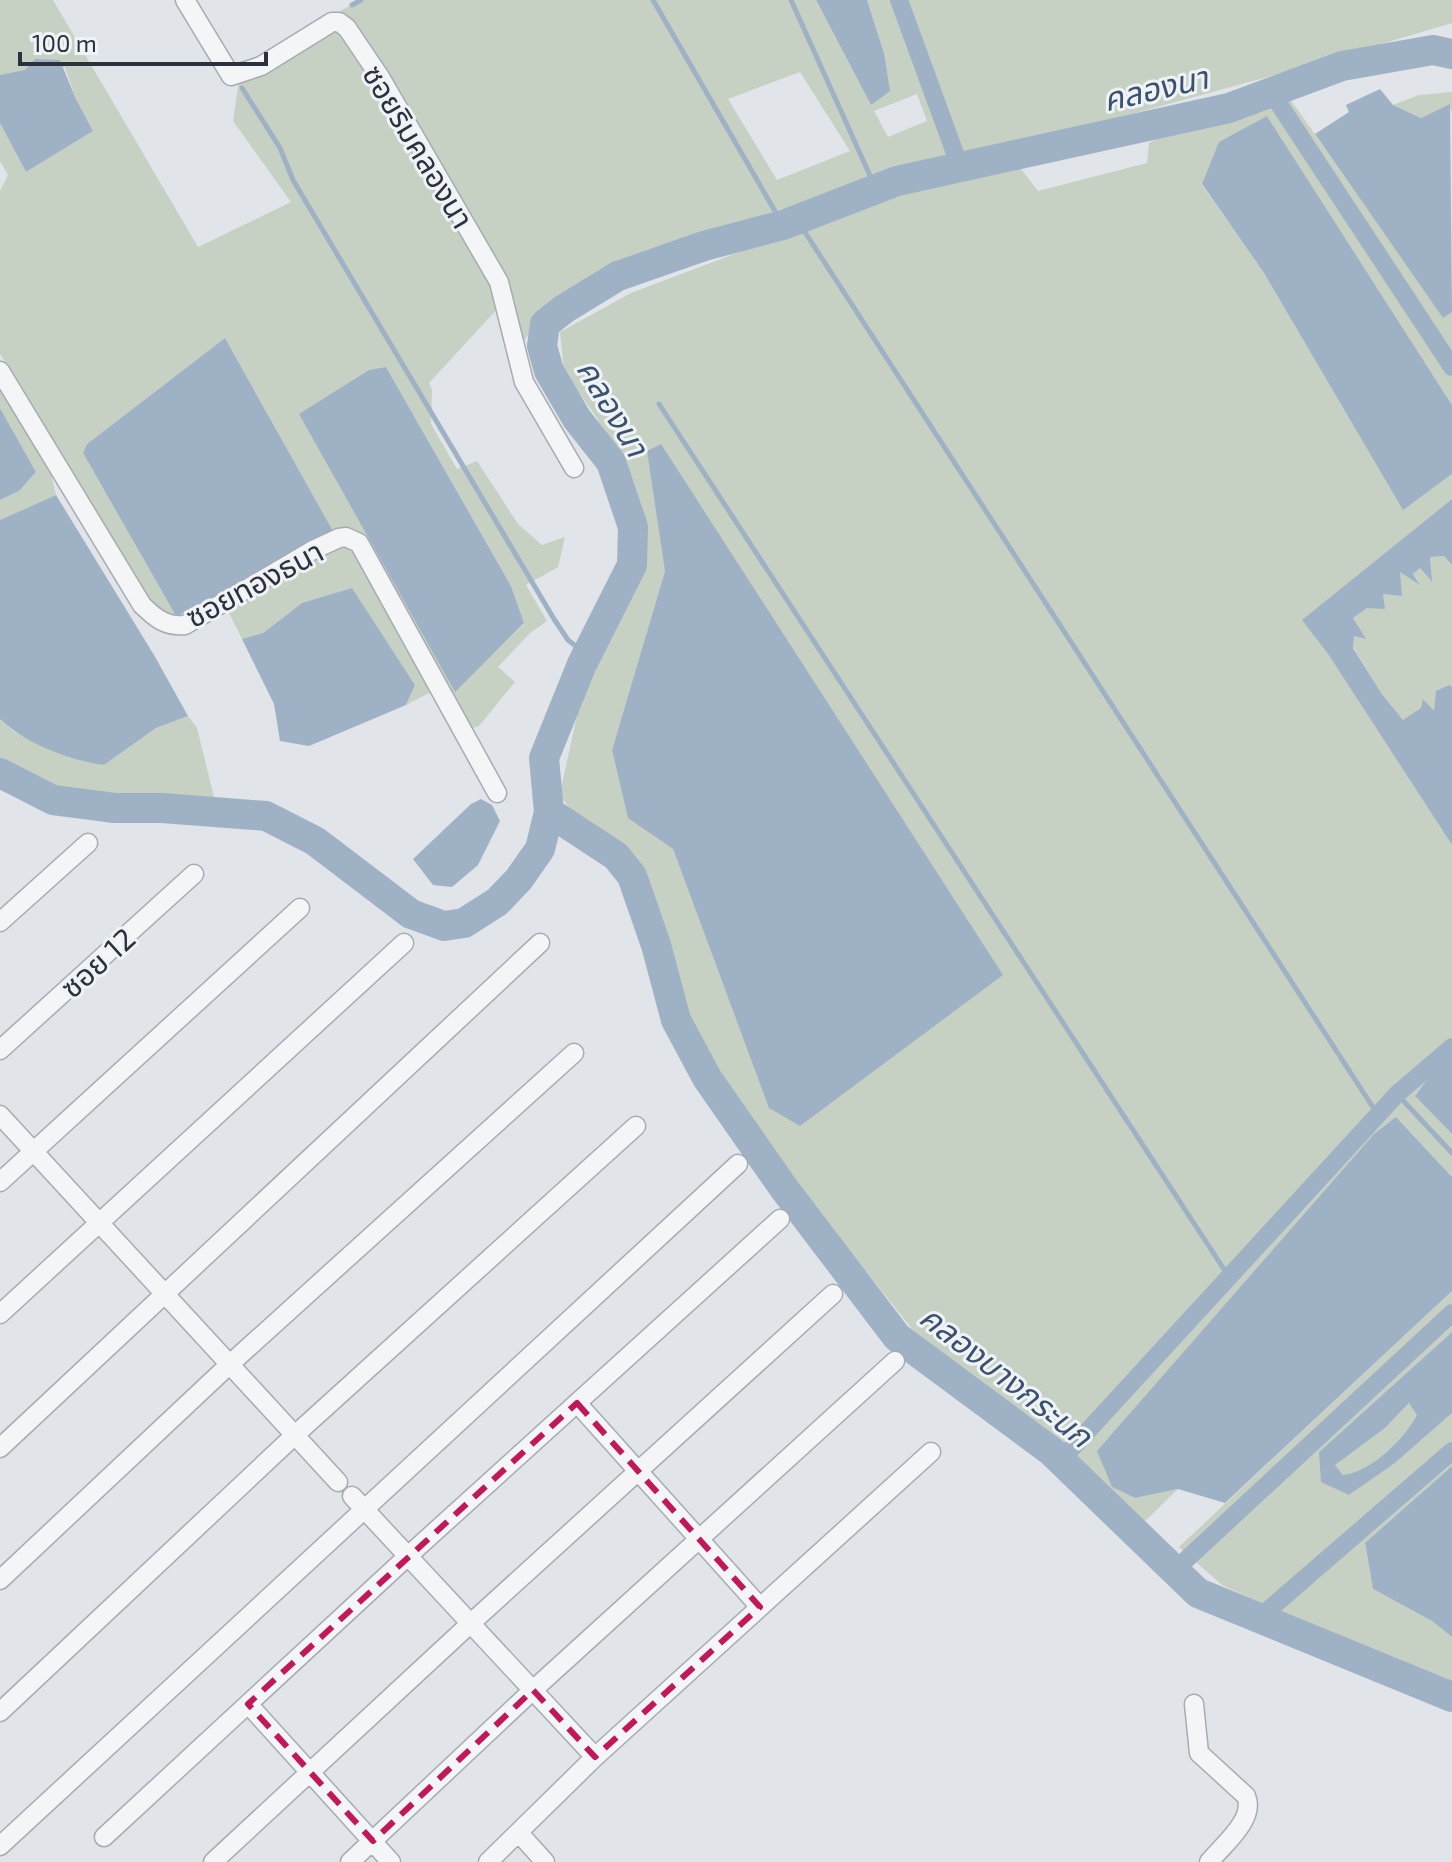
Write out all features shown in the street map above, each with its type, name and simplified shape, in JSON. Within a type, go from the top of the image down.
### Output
[{"type":"street","name":"ซอยริมคลองนา","points":[[185,0],[231,76],[261,66],[332,22],[339,22],[347,28],[380,77],[499,282],[524,382],[574,468]]},
{"type":"street","name":"ซอยทองธนา","points":[[0,371],[142,605],[153,616],[172,626],[185,625],[339,538],[346,537],[359,543],[497,793]]},
{"type":"street","points":[[0,922],[88,843]]},
{"type":"street","name":"ซอย 12","points":[[0,1050],[194,874]]},
{"type":"street","points":[[0,1182],[300,908]]},
{"type":"street","points":[[0,1314],[404,943]]},
{"type":"street","points":[[0,1448],[540,943]]},
{"type":"street","points":[[0,1580],[230,1364],[574,1053]]},
{"type":"street","points":[[0,1115],[338,1482]]},
{"type":"street","points":[[0,1712],[296,1434],[636,1126]]},
{"type":"street","points":[[0,1846],[738,1164]]},
{"type":"street","points":[[104,1837],[780,1219]]},
{"type":"street","points":[[213,1862],[833,1294]]},
{"type":"street","points":[[350,1862],[533,1690],[895,1361]]},
{"type":"street","points":[[577,1403],[760,1607]]},
{"type":"street","points":[[488,1862],[595,1757],[931,1452]]},
{"type":"street","points":[[352,1496],[595,1757]]},
{"type":"street","points":[[248,1704],[391,1862]]},
{"type":"street","points":[[1194,1704],[1199,1753],[1249,1802],[1248,1811],[1239,1826],[1209,1862]]},
{"type":"street","points":[[519,1833],[545,1862]]},
{"type":"highlighted area","points":[[577,1403],[760,1607],[595,1757],[533,1690],[373,1841],[248,1704]]},
{"type":"green space","points":[[0,0],[53,0],[198,247],[291,202],[233,121],[241,67],[360,0],[816,0],[871,105],[884,53],[867,0],[1452,0],[1452,23],[1304,67],[775,211],[598,275],[554,303],[522,343],[514,321],[511,294],[429,383],[432,390],[431,424],[457,469],[477,461],[518,524],[542,545],[565,537],[558,567],[526,585],[547,621],[530,633],[498,667],[515,682],[479,726],[457,733],[433,691],[406,705],[415,685],[352,589],[302,603],[263,633],[242,639],[227,609],[304,564],[342,548],[225,338],[87,444],[83,453],[176,616],[169,618],[151,606],[0,354],[0,191],[8,175],[0,161],[0,123],[26,172],[93,131],[75,97],[65,67],[0,75]],"holes":[[[800,72],[850,151],[777,180],[728,99]],[[917,94],[927,121],[888,137],[874,111]],[[386,367],[511,586],[524,624],[454,691]]]},
{"type":"green space","points":[[1452,92],[1452,113],[1449,105],[1421,118],[1393,105],[1419,95]]},
{"type":"green space","points":[[1288,96],[1443,317],[1452,312],[1452,405],[1267,116],[1202,185],[1264,273],[1403,509],[1452,474],[1452,499],[1303,620],[1452,845],[1452,1058],[1429,1077],[1415,1096],[1452,1134],[1452,1177],[1396,1117],[1112,1487],[1135,1498],[1178,1489],[1140,1526],[1057,1446],[912,1329],[795,1182],[703,1054],[655,927],[637,865],[574,816],[560,794],[580,701],[633,578],[634,501],[597,418],[564,372],[560,332],[631,293],[919,184],[1021,169],[1038,191],[1147,163],[1149,143],[1178,127],[1217,125]],"holes":[[[665,571],[769,1107],[673,849],[628,817],[612,750]]]},
{"type":"green space","points":[[0,385],[51,474],[56,495],[0,520],[0,500],[19,491],[36,472],[0,408]]},
{"type":"green space","points":[[1430,556],[1444,556],[1452,565],[1452,687],[1448,685],[1434,712],[1421,708],[1404,721],[1382,694],[1353,647],[1354,635],[1365,639],[1353,618],[1383,594],[1399,571],[1419,582],[1413,574],[1420,568],[1431,581]]},
{"type":"green space","points":[[188,716],[197,728],[215,801],[164,801],[49,791],[0,762],[0,719],[14,732],[104,765],[156,728]]},
{"type":"green space","points":[[1452,1291],[1452,1332],[1319,1452],[1349,1495],[1395,1463],[1452,1413],[1452,1466],[1365,1544],[1373,1589],[1432,1621],[1452,1637],[1452,1684],[1299,1621],[1222,1585],[1179,1547]]},
{"type":"green space","points":[[1409,1403],[1418,1415],[1404,1434],[1376,1461],[1344,1476],[1334,1465],[1385,1428]]},
{"type":"water","points":[[816,0],[867,0],[884,53],[890,91],[871,105]]},
{"type":"water","points":[[35,59],[60,60],[93,131],[26,172],[0,123],[0,75],[25,70]]},
{"type":"water","points":[[1380,89],[1393,105],[1421,118],[1450,104],[1452,312],[1443,318],[1315,134],[1349,112],[1346,105]]},
{"type":"water","points":[[1267,116],[1452,405],[1452,474],[1403,510],[1264,273],[1202,184],[1219,142]]},
{"type":"water","points":[[225,338],[334,533],[193,610],[176,616],[83,453],[87,444]]},
{"type":"water","points":[[386,367],[511,586],[524,623],[455,692],[299,414],[369,370]]},
{"type":"water","points":[[0,408],[36,472],[19,491],[0,500]]},
{"type":"water","points":[[661,444],[1003,975],[800,1126],[769,1108],[673,849],[628,818],[612,750],[665,571],[647,451]]},
{"type":"water","points":[[56,495],[188,716],[156,728],[104,765],[49,750],[22,736],[0,719],[0,520]]},
{"type":"water","points":[[1452,499],[1452,565],[1444,556],[1430,557],[1432,582],[1420,568],[1413,574],[1420,585],[1400,572],[1402,596],[1383,594],[1385,609],[1367,608],[1353,618],[1366,639],[1354,636],[1353,648],[1382,694],[1403,720],[1421,708],[1423,699],[1434,711],[1436,691],[1449,685],[1452,687],[1452,845],[1328,654],[1302,620]]},
{"type":"water","points":[[352,588],[415,685],[406,705],[309,746],[280,741],[274,704],[242,639],[263,633],[302,603]]},
{"type":"water","points":[[481,799],[492,805],[500,821],[478,865],[452,887],[433,885],[413,859],[471,804]]},
{"type":"water","points":[[1452,1058],[1452,1134],[1415,1096],[1429,1077]]},
{"type":"water","points":[[1396,1117],[1452,1177],[1452,1291],[1225,1503],[1178,1489],[1135,1498],[1112,1487],[1097,1451],[1374,1134]]},
{"type":"water","points":[[1452,1332],[1452,1413],[1395,1463],[1349,1495],[1321,1482],[1319,1452]],"holes":[[[1409,1403],[1417,1415],[1395,1444],[1364,1468],[1343,1475],[1335,1465],[1385,1428]]]},
{"type":"water","points":[[1452,1466],[1452,1637],[1432,1621],[1373,1589],[1365,1543]]},
{"type":"waterway","points":[[352,5],[361,0]]},
{"type":"waterway","points":[[653,0],[783,225]]},
{"type":"waterway","points":[[791,0],[876,189]]},
{"type":"waterway","points":[[899,0],[960,167]]},
{"type":"waterway","name":"คลองนา","points":[[0,773],[53,800],[115,808],[162,808],[266,816],[315,841],[411,914],[444,926],[464,923],[497,902],[519,879],[540,849],[549,812],[544,758],[582,664],[632,565],[633,527],[611,462],[577,419],[549,371],[542,346],[545,324],[618,276],[704,246],[783,225],[897,181],[1229,108],[1342,66],[1433,50],[1452,54]]},
{"type":"waterway","points":[[242,88],[280,148],[293,180],[554,619],[568,640],[587,655]]},
{"type":"waterway","points":[[1271,92],[1452,367]]},
{"type":"waterway","points":[[797,220],[1378,1115]]},
{"type":"waterway","points":[[659,404],[1229,1277]]},
{"type":"waterway","name":"คลองบางกระนก","points":[[549,812],[616,856],[632,876],[656,945],[676,1020],[707,1078],[783,1187],[897,1337],[1051,1451],[1198,1593],[1452,1697]]},
{"type":"waterway","points":[[1061,1460],[1397,1094],[1452,1047]]},
{"type":"waterway","points":[[1397,1094],[1452,1153]]},
{"type":"waterway","points":[[1175,1570],[1452,1313]]},
{"type":"waterway","points":[[1259,1618],[1452,1451]]}]
